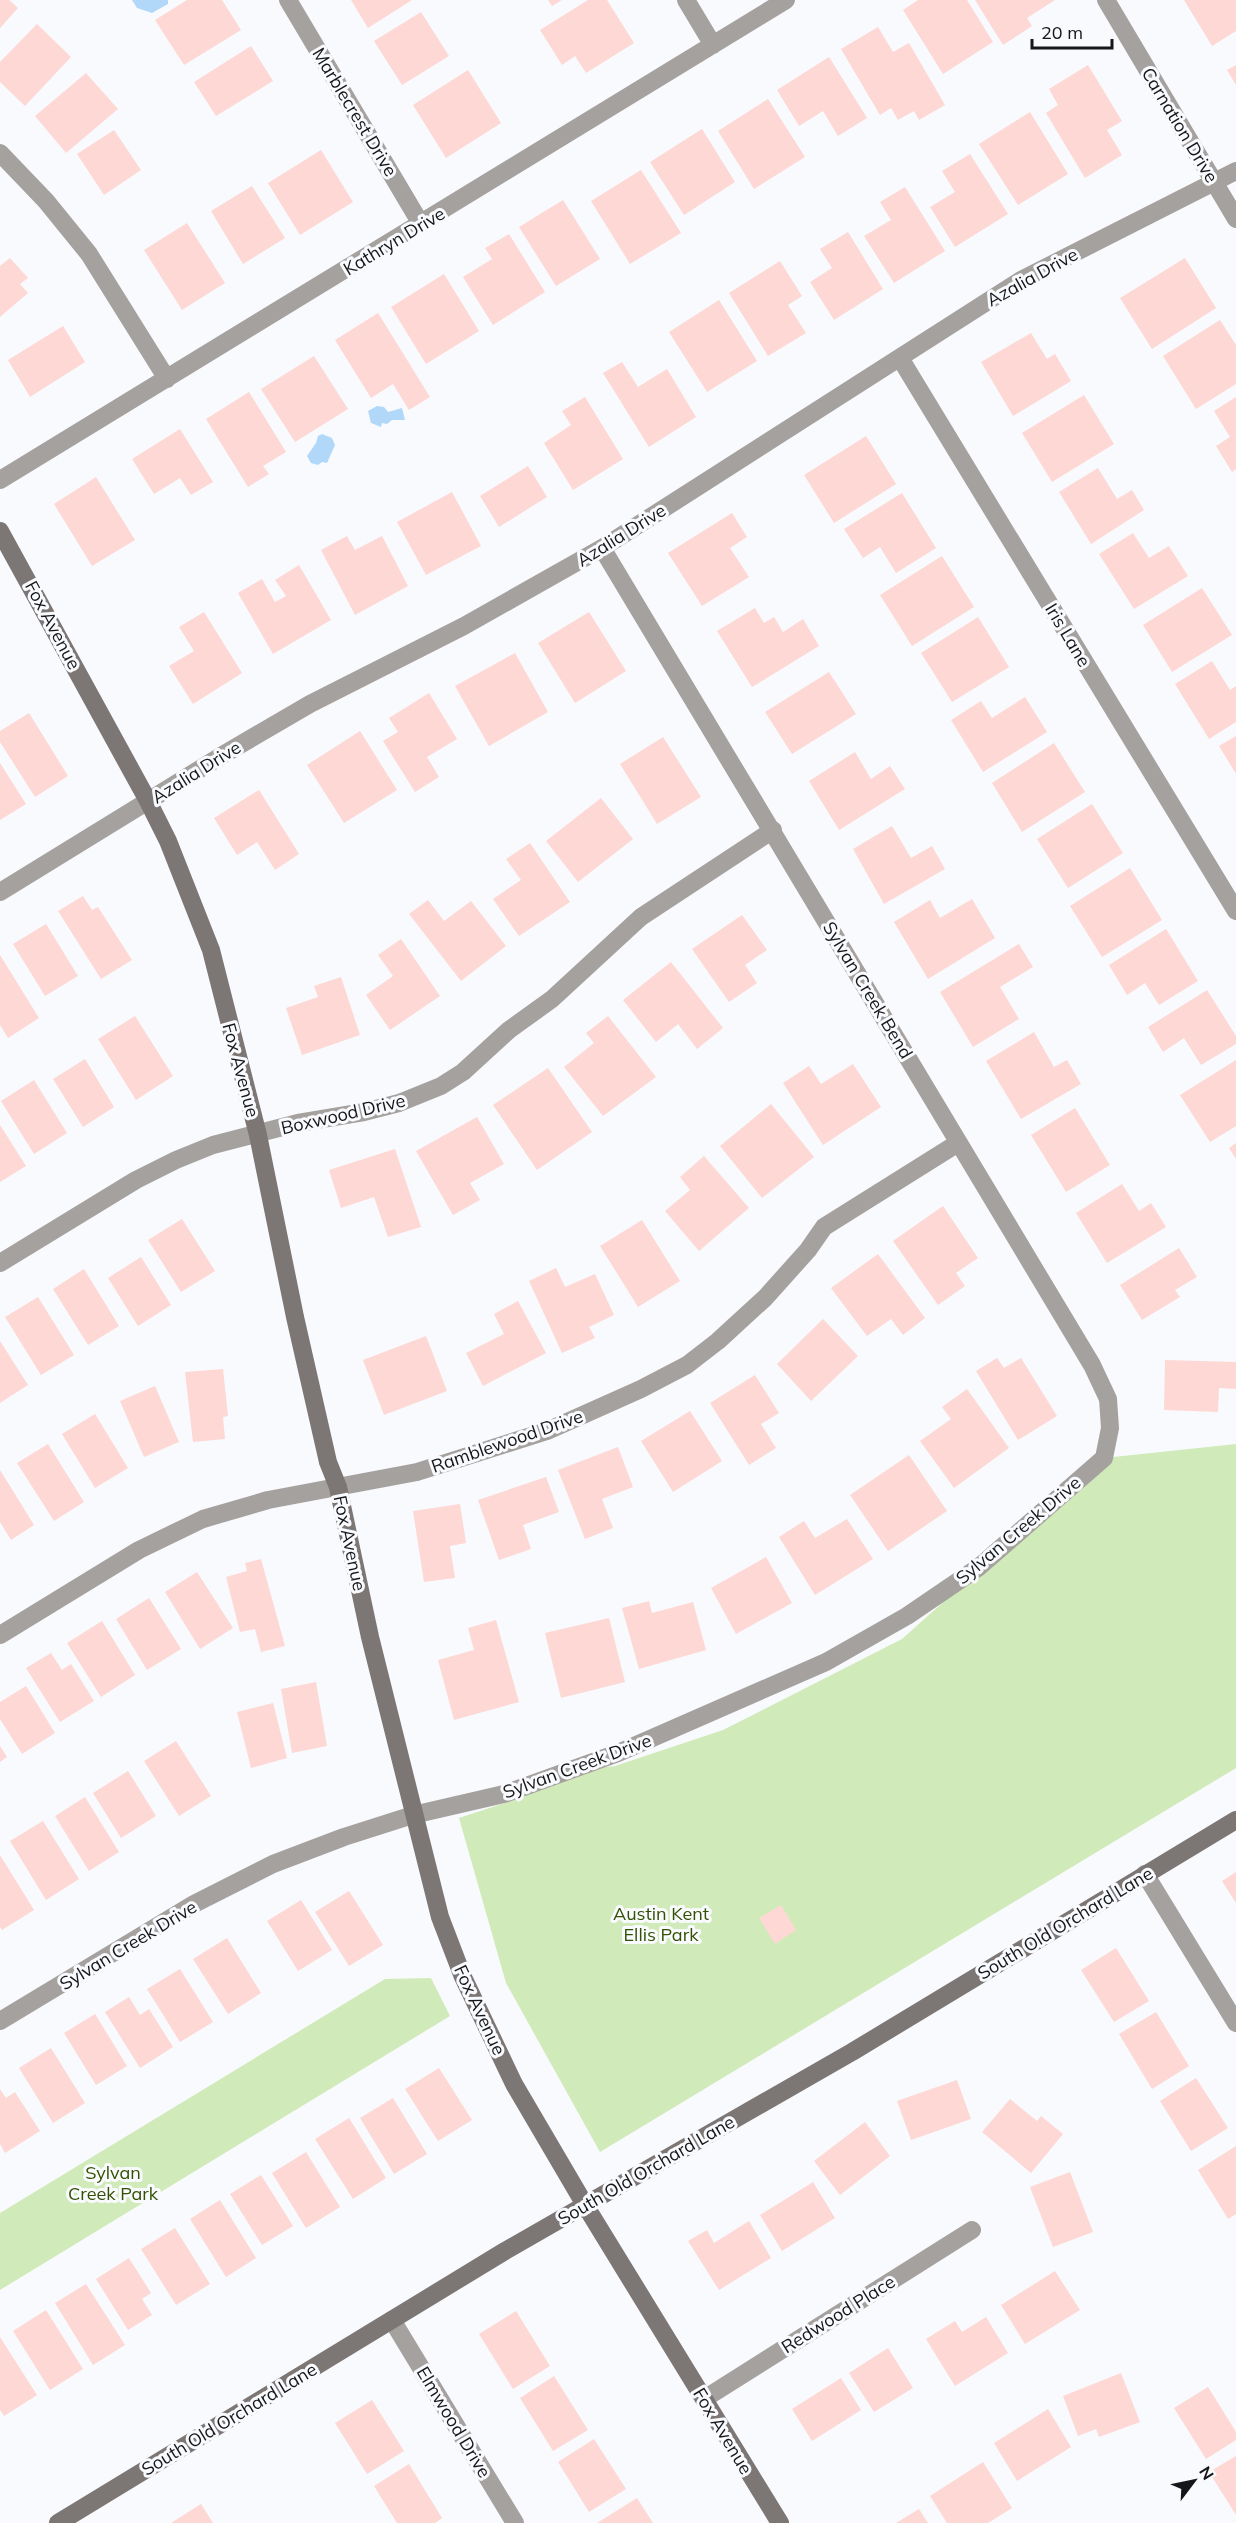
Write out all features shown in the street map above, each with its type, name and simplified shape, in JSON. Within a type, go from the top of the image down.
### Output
[{"type":"main road","name":"Fox Avenue","points":[[0,531],[148,801],[168,841],[211,950],[258,1135],[295,1317],[328,1462],[338,1487],[370,1637],[413,1815],[440,1917],[463,1977],[514,2084],[585,2205],[780,2523]]},
{"type":"main road","name":"South Old Orchard Lane","points":[[69,2520],[392,2320],[585,2205],[852,2052],[1236,1820]]},
{"type":"street","name":"Marblecrest Drive","points":[[288,0],[421,224]]},
{"type":"street","points":[[686,0],[713,45]]},
{"type":"street","name":"Kathryn Drive","points":[[0,480],[786,0]]},
{"type":"street","name":"Carnation Drive","points":[[1106,0],[1236,219]]},
{"type":"street","points":[[0,153],[46,201],[89,254],[167,379]]},
{"type":"street","name":"Azalia Drive","points":[[0,892],[310,704],[464,626],[602,548],[1021,280],[1236,171]]},
{"type":"street","name":"Iris Lane","points":[[900,358],[1236,911]]},
{"type":"street","name":"Sylvan Creek Bend","points":[[602,548],[1092,1365],[1108,1399],[1110,1428],[1107,1440]]},
{"type":"street","name":"Boxwood Drive","points":[[0,1263],[136,1180],[213,1145],[298,1123],[364,1112],[399,1103],[441,1086],[463,1072],[509,1030],[552,999],[641,918],[773,830]]},
{"type":"street","name":"Ramblewood Drive","points":[[0,1635],[139,1550],[203,1519],[268,1500],[417,1472],[547,1431],[687,1365],[765,1298],[808,1250],[824,1227],[958,1143]]},
{"type":"street","name":"Sylvan Creek Drive","points":[[0,2021],[194,1904],[273,1864],[344,1837],[413,1815],[504,1794],[618,1753],[826,1662],[907,1616],[979,1567],[1104,1458],[1107,1440]]},
{"type":"street","points":[[1145,1874],[1236,2024]]},
{"type":"street","name":"Redwood Place","points":[[704,2398],[972,2230]]},
{"type":"street","name":"Elmwood Drive","points":[[392,2320],[515,2523]]},
{"type":"green space","name":"Austin Kent Ellis Park","points":[[1236,1444],[1236,1768],[600,2152],[506,1983],[459,1818],[526,1796],[527,1790],[589,1769],[615,1766],[723,1730],[902,1639],[1104,1458]]},
{"type":"green space","name":"Sylvan Creek Park","points":[[431,1978],[450,2016],[0,2290],[0,2213],[385,1979]]},
{"type":"water","points":[[132,0],[168,0],[168,4],[152,13],[137,8]]},
{"type":"water","points":[[377,406],[384,407],[388,412],[402,408],[405,420],[392,420],[387,424],[382,423],[381,427],[371,423],[368,411]]},
{"type":"water","points":[[322,434],[332,438],[335,445],[327,463],[322,462],[318,465],[311,463],[307,456],[318,436]]},
{"type":"building","points":[[0,0],[9,0],[18,8],[0,28]]},
{"type":"building","points":[[187,0],[222,0],[241,30],[184,65],[155,20]]},
{"type":"building","points":[[351,0],[412,0],[368,28]]},
{"type":"building","points":[[548,0],[562,0],[552,6]]},
{"type":"building","points":[[588,0],[607,0],[634,43],[586,73],[575,56],[562,65],[540,30]]},
{"type":"building","points":[[918,0],[967,0],[993,42],[943,74],[903,10]]},
{"type":"building","points":[[975,0],[1055,0],[1027,18],[1032,26],[1003,45]]},
{"type":"building","points":[[1184,0],[1236,0],[1236,31],[1212,46]]},
{"type":"building","points":[[421,12],[449,56],[402,85],[374,41]]},
{"type":"building","points":[[37,24],[71,57],[25,106],[0,82],[0,62]]},
{"type":"building","points":[[878,27],[893,52],[909,43],[945,105],[919,120],[914,111],[898,120],[891,108],[880,115],[841,49]]},
{"type":"building","points":[[251,46],[273,81],[216,116],[194,82]]},
{"type":"building","points":[[829,57],[867,118],[838,136],[823,111],[799,126],[777,90]]},
{"type":"building","points":[[1088,65],[1122,121],[1107,130],[1122,155],[1085,178],[1046,113],[1058,105],[1049,89]]},
{"type":"building","points":[[1236,65],[1236,85],[1227,70]]},
{"type":"building","points":[[468,70],[501,123],[446,158],[413,105]]},
{"type":"building","points":[[86,73],[118,109],[66,153],[35,116]]},
{"type":"building","points":[[768,99],[805,157],[754,189],[718,131]]},
{"type":"building","points":[[1030,112],[1068,174],[1018,205],[979,144]]},
{"type":"building","points":[[702,129],[735,182],[684,215],[650,162]]},
{"type":"building","points":[[114,130],[141,170],[104,195],[77,154]]},
{"type":"building","points":[[321,150],[353,202],[300,235],[268,183]]},
{"type":"building","points":[[970,154],[1008,214],[955,247],[930,207],[955,192],[942,171]]},
{"type":"building","points":[[641,170],[681,233],[630,264],[591,201]]},
{"type":"building","points":[[252,186],[285,238],[243,264],[211,211]]},
{"type":"building","points":[[905,187],[945,251],[894,283],[864,236],[891,220],[880,202]]},
{"type":"building","points":[[563,200],[600,259],[556,286],[519,227]]},
{"type":"building","points":[[187,223],[225,283],[182,310],[144,250]]},
{"type":"building","points":[[848,232],[883,289],[834,320],[810,282],[832,268],[820,249]]},
{"type":"building","points":[[509,234],[545,292],[493,325],[463,277],[492,259],[485,248]]},
{"type":"building","points":[[10,258],[28,278],[20,284],[28,293],[0,317],[0,266]]},
{"type":"building","points":[[1185,258],[1216,308],[1152,349],[1120,298]]},
{"type":"building","points":[[780,261],[802,296],[788,305],[806,333],[768,356],[729,293]]},
{"type":"building","points":[[444,274],[479,331],[426,364],[391,307]]},
{"type":"building","points":[[719,300],[757,361],[707,392],[669,332]]},
{"type":"building","points":[[378,313],[430,397],[409,410],[393,384],[371,398],[335,340]]},
{"type":"building","points":[[1220,320],[1236,345],[1236,384],[1196,409],[1163,356]]},
{"type":"building","points":[[63,326],[85,362],[30,397],[8,360]]},
{"type":"building","points":[[1031,333],[1047,359],[1055,354],[1071,381],[1013,416],[981,362]]},
{"type":"building","points":[[314,356],[348,409],[295,442],[261,389]]},
{"type":"building","points":[[622,362],[638,387],[667,369],[696,417],[649,447],[603,373]]},
{"type":"building","points":[[249,392],[286,452],[263,466],[269,474],[248,487],[206,419]]},
{"type":"building","points":[[1084,395],[1114,444],[1052,482],[1022,433]]},
{"type":"building","points":[[585,397],[623,459],[573,490],[544,443],[571,425],[562,411]]},
{"type":"building","points":[[1236,397],[1236,469],[1232,472],[1216,446],[1230,437],[1214,411]]},
{"type":"building","points":[[180,429],[213,482],[191,495],[180,478],[154,494],[132,459]]},
{"type":"building","points":[[866,436],[896,484],[834,523],[804,475]]},
{"type":"building","points":[[528,466],[547,497],[499,527],[480,496]]},
{"type":"building","points":[[1098,468],[1117,499],[1132,490],[1144,510],[1091,544],[1059,492]]},
{"type":"building","points":[[96,477],[135,540],[92,566],[54,504]]},
{"type":"building","points":[[452,492],[481,546],[426,575],[397,522]]},
{"type":"building","points":[[902,493],[936,548],[896,573],[880,547],[863,558],[844,529]]},
{"type":"building","points":[[732,513],[747,537],[730,548],[749,577],[702,606],[668,553]]},
{"type":"building","points":[[1133,533],[1149,558],[1169,546],[1188,576],[1134,609],[1099,554]]},
{"type":"building","points":[[347,536],[355,550],[382,536],[408,586],[355,615],[321,550]]},
{"type":"building","points":[[942,556],[974,607],[912,646],[880,595]]},
{"type":"building","points":[[299,565],[331,620],[273,654],[238,593],[262,579],[275,602],[286,596],[275,580]]},
{"type":"building","points":[[1202,588],[1232,635],[1172,672],[1143,625]]},
{"type":"building","points":[[755,608],[764,623],[774,617],[783,632],[803,619],[819,646],[752,687],[717,631]]},
{"type":"building","points":[[204,612],[242,673],[193,704],[169,666],[194,651],[179,627]]},
{"type":"building","points":[[589,612],[626,671],[575,703],[538,643]]},
{"type":"building","points":[[978,617],[1009,667],[952,702],[921,653]]},
{"type":"building","points":[[515,653],[548,712],[489,746],[455,686]]},
{"type":"building","points":[[1212,661],[1230,690],[1236,686],[1236,722],[1209,739],[1175,684]]},
{"type":"building","points":[[829,672],[856,714],[792,754],[765,712]]},
{"type":"building","points":[[429,693],[457,739],[427,757],[439,777],[415,792],[383,741],[398,732],[389,718]]},
{"type":"building","points":[[1025,697],[1047,732],[983,772],[951,720],[981,701],[992,718]]},
{"type":"building","points":[[29,713],[68,776],[35,797],[0,742],[0,731]]},
{"type":"building","points":[[360,731],[397,790],[344,823],[307,765]]},
{"type":"building","points":[[1236,736],[1236,774],[1219,746]]},
{"type":"building","points":[[663,737],[701,797],[657,824],[620,764]]},
{"type":"building","points":[[1054,743],[1085,792],[1022,832],[992,783]]},
{"type":"building","points":[[855,752],[871,779],[890,766],[905,789],[839,830],[809,781]]},
{"type":"building","points":[[0,763],[26,804],[0,820]]},
{"type":"building","points":[[259,790],[299,854],[275,870],[257,842],[237,855],[214,818]]},
{"type":"building","points":[[601,798],[633,839],[578,882],[546,841]]},
{"type":"building","points":[[1092,804],[1123,853],[1068,888],[1037,839]]},
{"type":"building","points":[[892,826],[911,858],[932,846],[945,869],[884,904],[853,849]]},
{"type":"building","points":[[530,843],[570,902],[519,936],[493,899],[521,880],[506,859]]},
{"type":"building","points":[[1130,868],[1162,920],[1102,957],[1070,906]]},
{"type":"building","points":[[83,896],[92,910],[98,907],[132,960],[101,979],[58,911]]},
{"type":"building","points":[[972,899],[995,938],[928,979],[894,922],[930,900],[940,918]]},
{"type":"building","points":[[428,900],[444,921],[471,901],[506,946],[461,981],[409,914]]},
{"type":"building","points":[[742,915],[767,950],[745,965],[757,983],[729,1002],[692,949]]},
{"type":"building","points":[[46,924],[78,976],[45,996],[13,944]]},
{"type":"building","points":[[1166,929],[1198,981],[1159,1005],[1145,983],[1127,995],[1109,965]]},
{"type":"building","points":[[401,939],[440,996],[390,1030],[366,995],[393,976],[378,955]]},
{"type":"building","points":[[1019,944],[1033,967],[1000,987],[1019,1019],[973,1047],[940,992]]},
{"type":"building","points":[[0,955],[39,1018],[8,1038],[0,1025]]},
{"type":"building","points":[[671,962],[723,1028],[697,1049],[678,1024],[656,1042],[623,1000]]},
{"type":"building","points":[[341,977],[360,1035],[302,1055],[286,1008],[318,997],[314,986]]},
{"type":"building","points":[[1207,990],[1236,1036],[1236,1044],[1201,1065],[1184,1038],[1163,1052],[1148,1027]]},
{"type":"building","points":[[135,1016],[173,1076],[136,1100],[98,1039]]},
{"type":"building","points":[[608,1016],[656,1077],[603,1116],[564,1067],[594,1043],[586,1033]]},
{"type":"building","points":[[1034,1032],[1054,1067],[1067,1060],[1081,1084],[1021,1119],[986,1061]]},
{"type":"building","points":[[85,1059],[114,1107],[83,1127],[53,1079]]},
{"type":"building","points":[[1236,1060],[1236,1126],[1210,1142],[1180,1095]]},
{"type":"building","points":[[853,1064],[881,1107],[823,1145],[783,1083],[809,1066],[821,1084]]},
{"type":"building","points":[[548,1068],[592,1132],[537,1170],[493,1105]]},
{"type":"building","points":[[34,1080],[67,1133],[34,1154],[1,1101]]},
{"type":"building","points":[[771,1104],[814,1157],[762,1198],[720,1146]]},
{"type":"building","points":[[1075,1108],[1110,1165],[1066,1192],[1031,1135]]},
{"type":"building","points":[[477,1117],[504,1164],[470,1183],[480,1200],[453,1215],[416,1151]]},
{"type":"building","points":[[0,1125],[26,1166],[0,1182]]},
{"type":"building","points":[[1236,1143],[1236,1159],[1229,1148]]},
{"type":"building","points":[[395,1149],[421,1227],[388,1237],[374,1197],[341,1208],[329,1170]]},
{"type":"building","points":[[704,1156],[749,1208],[699,1251],[665,1211],[690,1190],[680,1177]]},
{"type":"building","points":[[1122,1184],[1139,1211],[1151,1203],[1166,1227],[1107,1263],[1076,1213]]},
{"type":"building","points":[[943,1206],[978,1258],[956,1273],[965,1286],[938,1305],[893,1241]]},
{"type":"building","points":[[182,1219],[215,1271],[181,1292],[148,1240]]},
{"type":"building","points":[[642,1220],[680,1281],[638,1307],[600,1246]]},
{"type":"building","points":[[1179,1248],[1197,1277],[1175,1290],[1180,1297],[1142,1320],[1120,1285]]},
{"type":"building","points":[[878,1254],[925,1318],[903,1335],[891,1319],[867,1336],[831,1288]]},
{"type":"building","points":[[141,1257],[171,1305],[138,1326],[108,1278]]},
{"type":"building","points":[[556,1268],[565,1287],[595,1274],[614,1315],[589,1327],[595,1338],[562,1353],[529,1281]]},
{"type":"building","points":[[84,1269],[119,1326],[88,1345],[53,1289]]},
{"type":"building","points":[[38,1297],[74,1355],[41,1375],[5,1317]]},
{"type":"building","points":[[518,1301],[546,1353],[483,1386],[466,1353],[504,1334],[494,1314]]},
{"type":"building","points":[[823,1319],[858,1356],[811,1401],[777,1364]]},
{"type":"building","points":[[426,1336],[447,1391],[384,1415],[363,1360]]},
{"type":"building","points":[[0,1341],[28,1385],[0,1403]]},
{"type":"building","points":[[997,1358],[1004,1368],[1021,1358],[1057,1416],[1018,1440],[976,1371]]},
{"type":"building","points":[[1165,1360],[1236,1362],[1236,1389],[1219,1388],[1218,1412],[1164,1410]]},
{"type":"building","points":[[223,1369],[228,1416],[223,1417],[225,1439],[193,1442],[185,1372]]},
{"type":"building","points":[[755,1375],[779,1413],[761,1424],[776,1448],[749,1465],[710,1403]]},
{"type":"building","points":[[155,1386],[179,1442],[144,1457],[120,1401]]},
{"type":"building","points":[[967,1389],[1009,1448],[954,1488],[920,1441],[951,1419],[942,1407]]},
{"type":"building","points":[[690,1411],[722,1461],[673,1492],[641,1441]]},
{"type":"building","points":[[95,1414],[128,1468],[95,1488],[62,1434]]},
{"type":"building","points":[[48,1444],[84,1502],[54,1521],[17,1463]]},
{"type":"building","points":[[618,1447],[633,1487],[602,1499],[613,1528],[585,1539],[558,1470]]},
{"type":"building","points":[[909,1455],[947,1511],[888,1551],[850,1495]]},
{"type":"building","points":[[0,1470],[34,1525],[11,1540],[0,1522]]},
{"type":"building","points":[[546,1477],[559,1512],[523,1525],[531,1549],[499,1560],[478,1500]]},
{"type":"building","points":[[460,1504],[466,1543],[450,1546],[455,1578],[424,1582],[413,1511]]},
{"type":"building","points":[[847,1519],[873,1559],[815,1595],[779,1537],[804,1521],[815,1538]]},
{"type":"building","points":[[766,1557],[792,1603],[736,1634],[711,1588]]},
{"type":"building","points":[[261,1559],[285,1646],[261,1652],[255,1629],[240,1632],[226,1577],[247,1571],[245,1563]]},
{"type":"building","points":[[197,1572],[233,1628],[200,1649],[165,1592]]},
{"type":"building","points":[[149,1598],[181,1649],[147,1670],[116,1619]]},
{"type":"building","points":[[649,1601],[652,1613],[693,1602],[706,1650],[639,1669],[622,1608]]},
{"type":"building","points":[[609,1618],[625,1682],[561,1698],[545,1633]]},
{"type":"building","points":[[496,1620],[519,1702],[454,1720],[438,1660],[474,1650],[468,1628]]},
{"type":"building","points":[[102,1621],[135,1675],[101,1697],[67,1643]]},
{"type":"building","points":[[51,1653],[62,1670],[71,1664],[94,1701],[60,1722],[26,1668]]},
{"type":"building","points":[[316,1682],[327,1746],[292,1753],[281,1689]]},
{"type":"building","points":[[26,1686],[55,1733],[22,1754],[0,1719],[0,1702]]},
{"type":"building","points":[[273,1703],[287,1758],[251,1768],[237,1712]]},
{"type":"building","points":[[176,1741],[211,1796],[179,1816],[144,1761]]},
{"type":"building","points":[[0,1746],[7,1757],[0,1762]]},
{"type":"building","points":[[128,1771],[156,1816],[121,1838],[93,1793]]},
{"type":"building","points":[[85,1797],[119,1852],[89,1871],[55,1816]]},
{"type":"building","points":[[43,1821],[79,1879],[46,1900],[10,1841]]},
{"type":"building","points":[[0,1855],[34,1910],[2,1930],[0,1927]]},
{"type":"building","points":[[1236,1872],[1236,1903],[1222,1881]]},
{"type":"building","points":[[349,1891],[383,1945],[349,1966],[315,1912]]},
{"type":"building","points":[[301,1900],[332,1950],[298,1971],[267,1921]]},
{"type":"building","points":[[781,1905],[796,1930],[775,1944],[759,1918]]},
{"type":"building","points":[[227,1938],[261,1993],[228,2014],[193,1959]]},
{"type":"building","points":[[1116,1948],[1149,2001],[1114,2022],[1081,1970]]},
{"type":"building","points":[[180,1969],[213,2022],[180,2042],[147,1989]]},
{"type":"building","points":[[129,1997],[140,2015],[149,2009],[173,2047],[140,2068],[105,2012]]},
{"type":"building","points":[[1156,2012],[1189,2066],[1152,2089],[1119,2034]]},
{"type":"building","points":[[95,2014],[127,2066],[96,2085],[64,2033]]},
{"type":"building","points":[[51,2048],[85,2103],[53,2123],[19,2068]]},
{"type":"building","points":[[439,2068],[472,2120],[438,2141],[405,2089]]},
{"type":"building","points":[[1196,2078],[1228,2128],[1191,2151],[1160,2101]]},
{"type":"building","points":[[957,2080],[971,2119],[911,2140],[897,2101]]},
{"type":"building","points":[[0,2089],[6,2098],[15,2092],[40,2131],[5,2153],[0,2144]]},
{"type":"building","points":[[393,2098],[427,2154],[394,2174],[360,2118]]},
{"type":"building","points":[[1010,2099],[1037,2121],[1041,2116],[1063,2134],[1031,2173],[982,2132]]},
{"type":"building","points":[[349,2118],[386,2178],[353,2199],[315,2139]]},
{"type":"building","points":[[865,2122],[890,2156],[840,2195],[814,2161]]},
{"type":"building","points":[[1236,2146],[1236,2214],[1228,2219],[1198,2170]]},
{"type":"building","points":[[306,2152],[340,2207],[306,2228],[272,2173]]},
{"type":"building","points":[[1070,2172],[1093,2232],[1053,2247],[1030,2187]]},
{"type":"building","points":[[261,2175],[293,2226],[262,2245],[230,2194]]},
{"type":"building","points":[[813,2182],[835,2218],[782,2251],[760,2215]]},
{"type":"building","points":[[220,2200],[256,2258],[226,2277],[190,2219]]},
{"type":"building","points":[[749,2221],[771,2258],[719,2290],[688,2241],[707,2230],[714,2243]]},
{"type":"building","points":[[175,2228],[210,2284],[176,2305],[141,2249]]},
{"type":"building","points":[[129,2258],[151,2293],[142,2299],[152,2315],[128,2330],[96,2279]]},
{"type":"building","points":[[1055,2271],[1080,2310],[1025,2344],[1001,2305]]},
{"type":"building","points":[[86,2284],[125,2345],[93,2365],[55,2303]]},
{"type":"building","points":[[46,2310],[83,2369],[50,2390],[13,2331]]},
{"type":"building","points":[[516,2311],[550,2366],[513,2389],[479,2334]]},
{"type":"building","points":[[986,2317],[1008,2353],[955,2386],[926,2339],[955,2321],[962,2332]]},
{"type":"building","points":[[0,2337],[37,2395],[4,2416],[0,2410]]},
{"type":"building","points":[[888,2348],[913,2388],[874,2412],[849,2373]]},
{"type":"building","points":[[1121,2373],[1140,2422],[1099,2437],[1096,2429],[1078,2436],[1063,2396]]},
{"type":"building","points":[[554,2376],[588,2430],[553,2451],[520,2398]]},
{"type":"building","points":[[841,2378],[861,2410],[812,2441],[792,2409]]},
{"type":"building","points":[[1208,2387],[1236,2432],[1236,2440],[1206,2459],[1174,2408]]},
{"type":"building","points":[[372,2400],[404,2451],[367,2474],[335,2423]]},
{"type":"building","points":[[1048,2409],[1071,2447],[1017,2481],[994,2443]]},
{"type":"building","points":[[594,2439],[626,2489],[589,2512],[558,2462]]},
{"type":"building","points":[[1236,2456],[1236,2515],[1209,2472]]},
{"type":"building","points":[[983,2462],[1012,2508],[988,2523],[947,2523],[930,2496]]},
{"type":"building","points":[[409,2464],[442,2518],[435,2523],[397,2523],[374,2486]]},
{"type":"building","points":[[637,2498],[653,2523],[597,2523]]},
{"type":"building","points":[[201,2504],[213,2523],[171,2523]]},
{"type":"building","points":[[919,2509],[928,2523],[896,2523]]}]
